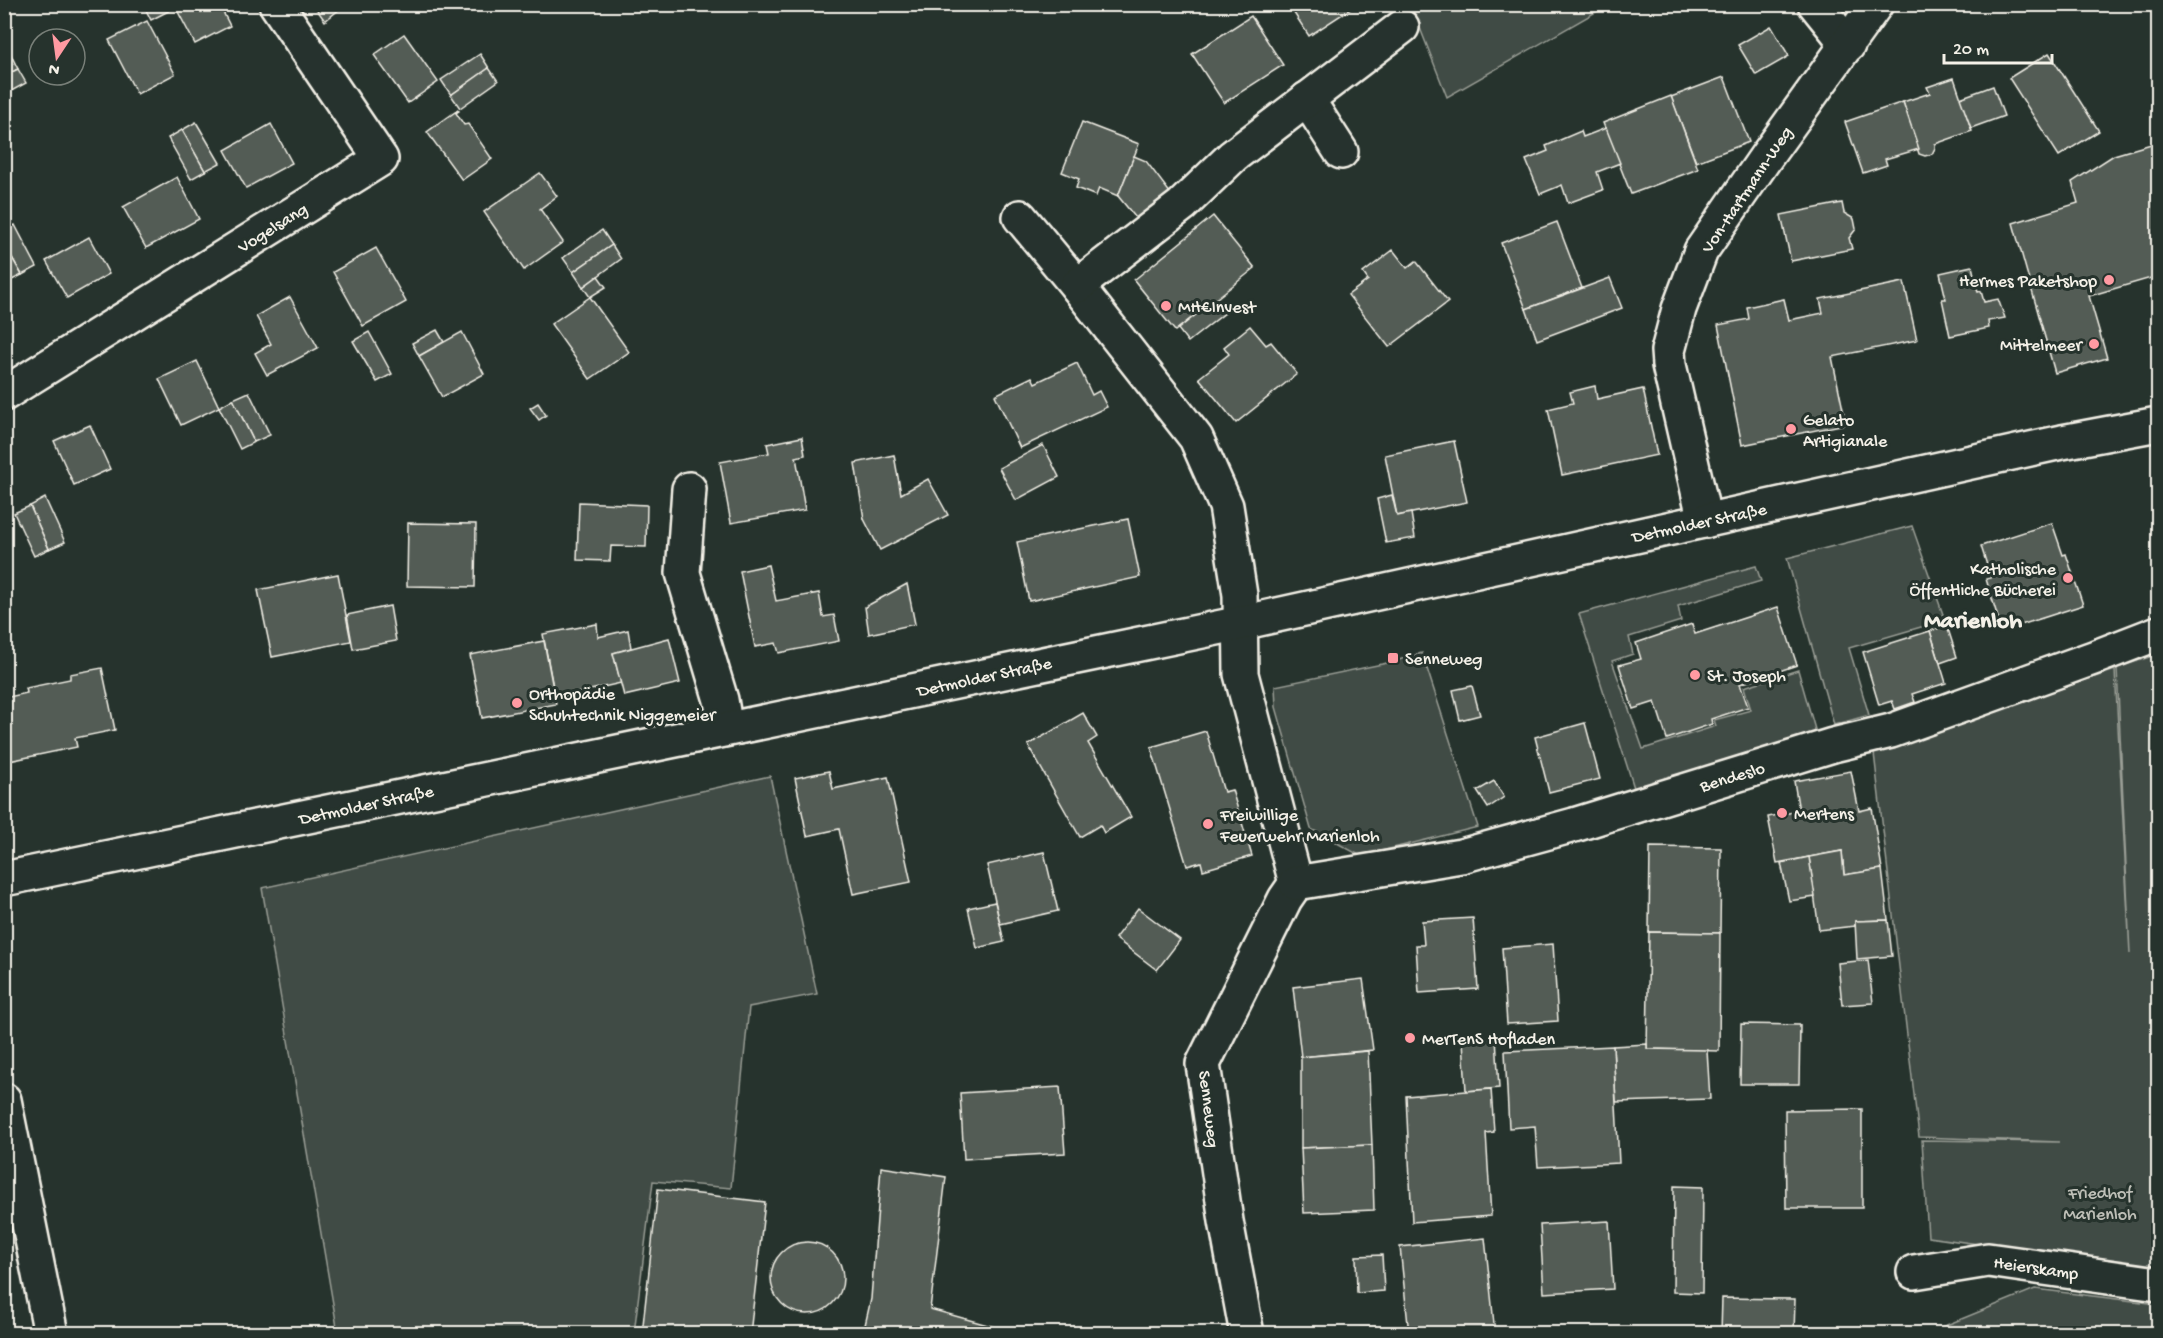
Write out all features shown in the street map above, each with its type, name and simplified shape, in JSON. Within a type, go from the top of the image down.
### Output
[{"type":"street","name":"Vogelsang","points":[[4,394],[381,159],[276,4]]},
{"type":"street","points":[[1815,4],[1848,45]]},
{"type":"street","name":"Von-Hartmann-Weg","points":[[1704,521],[1669,365],[1668,351],[1679,309],[1701,251],[1876,4]]},
{"type":"street","points":[[1077,286],[1182,205],[1233,156],[1402,27]]},
{"type":"street","points":[[1307,99],[1341,152]]},
{"type":"street","points":[[1020,217],[1196,438],[1226,506],[1240,595],[1241,674],[1296,883]]},
{"type":"street","name":"Detmolder Straße","points":[[4,879],[1241,623],[2073,440],[2158,424]]},
{"type":"street","points":[[689,489],[683,573],[721,700],[726,729]]},
{"type":"street","name":"Bendeslo","points":[[1296,883],[1461,856],[1574,825],[1833,745],[1891,731],[2158,633]]},
{"type":"street","name":"Senneweg","points":[[1247,1334],[1226,1221],[1203,1064],[1280,909],[1296,883]]},
{"type":"street","points":[[4,1100],[51,1334]]},
{"type":"street","name":"Heierskamp","points":[[1914,1272],[1988,1260],[2158,1284]]},
{"type":"green space","points":[[1411,5],[1608,5],[1447,97]]},
{"type":"green space","points":[[1912,526],[1945,620],[1849,648],[1869,715],[1834,725],[1787,558]]},
{"type":"green space","points":[[1756,566],[1761,581],[1678,606],[1681,621],[1629,637],[1633,654],[1612,661],[1643,749],[1716,726],[1714,720],[1751,710],[1744,687],[1798,670],[1816,733],[1635,791],[1579,614]]},
{"type":"green space","points":[[1422,653],[1478,827],[1361,856],[1311,829],[1276,707],[1275,686],[1392,662]]},
{"type":"green space","name":"Friedhof Marienloh","points":[[2158,654],[2158,1269],[1928,1237],[1922,1140],[2059,1142],[1919,1137],[1874,753],[2115,670],[2130,954],[2117,668]]},
{"type":"green space","points":[[770,776],[817,994],[749,1007],[731,1188],[653,1181],[634,1333],[338,1333],[262,888]]},
{"type":"green space","points":[[2035,1289],[2158,1304],[2158,1333],[1927,1333]]},
{"type":"building","points":[[143,4],[182,4],[151,20]]},
{"type":"building","points":[[182,4],[219,4],[230,26],[195,44],[176,8]]},
{"type":"building","points":[[313,4],[339,4],[341,8],[325,21]]},
{"type":"building","points":[[1288,4],[1358,4],[1309,36]]},
{"type":"building","points":[[1251,16],[1283,65],[1224,103],[1192,54]]},
{"type":"building","points":[[147,21],[175,74],[137,94],[109,40]]},
{"type":"building","points":[[1771,26],[1789,56],[1756,75],[1738,45]]},
{"type":"building","points":[[404,34],[438,82],[408,103],[374,55]]},
{"type":"building","points":[[2049,53],[2099,131],[2059,156],[2009,78]]},
{"type":"building","points":[[480,54],[489,68],[451,95],[441,80]]},
{"type":"building","points":[[11,55],[18,69],[4,76],[4,58]]},
{"type":"building","points":[[489,68],[498,81],[460,108],[451,95]]},
{"type":"building","points":[[18,69],[26,83],[4,95],[4,76]]},
{"type":"building","points":[[1724,77],[1749,142],[1696,162],[1671,97]]},
{"type":"building","points":[[1954,78],[1972,131],[1935,144],[1932,154],[1925,156],[1919,154],[1903,102],[1930,93],[1927,87]]},
{"type":"building","points":[[1993,86],[2004,116],[1971,128],[1960,98]]},
{"type":"building","points":[[1671,96],[1698,169],[1631,194],[1603,123]]},
{"type":"building","points":[[1903,102],[1919,149],[1885,159],[1887,165],[1863,173],[1845,122]]},
{"type":"building","points":[[458,110],[456,113],[464,125],[468,124],[492,159],[462,180],[427,132]]},
{"type":"building","points":[[196,122],[220,163],[205,171],[182,130]]},
{"type":"building","points":[[1082,122],[1139,144],[1118,196],[1099,188],[1096,196],[1076,188],[1079,179],[1062,172]]},
{"type":"building","points":[[271,124],[292,163],[246,188],[225,150]]},
{"type":"building","points":[[1606,128],[1620,163],[1597,172],[1603,190],[1568,203],[1562,185],[1540,194],[1526,160],[1548,151],[1546,146],[1581,131],[1583,137]]},
{"type":"building","points":[[182,130],[205,171],[191,179],[168,138]]},
{"type":"building","points":[[2158,142],[2158,276],[2089,296],[2107,358],[2055,373],[2013,223],[2078,203],[2072,182],[2114,155]]},
{"type":"building","points":[[1134,156],[1146,161],[1174,198],[1140,223],[1118,196]]},
{"type":"building","points":[[540,173],[557,196],[540,209],[563,242],[524,270],[484,212]]},
{"type":"building","points":[[177,177],[199,219],[146,248],[123,207]]},
{"type":"building","points":[[1842,203],[1844,213],[1854,219],[1856,229],[1849,238],[1852,249],[1791,261],[1781,215]]},
{"type":"building","points":[[1213,216],[1255,268],[1175,331],[1134,280]]},
{"type":"building","points":[[1557,222],[1582,288],[1526,309],[1501,243]]},
{"type":"building","points":[[15,225],[37,267],[22,275],[4,244],[4,230]]},
{"type":"building","points":[[602,230],[612,245],[573,272],[563,258]]},
{"type":"building","points":[[89,237],[109,274],[67,298],[46,261]]},
{"type":"building","points":[[4,244],[22,275],[4,284]]},
{"type":"building","points":[[612,245],[621,259],[583,287],[573,272]]},
{"type":"building","points":[[376,248],[406,302],[363,326],[333,272]]},
{"type":"building","points":[[1393,250],[1407,268],[1416,261],[1448,302],[1389,347],[1348,295],[1368,280],[1363,273]]},
{"type":"building","points":[[1972,266],[1978,292],[1981,291],[1984,302],[1998,299],[2005,318],[1988,321],[1989,328],[1950,336],[1942,299],[1946,299],[1940,273]]},
{"type":"building","points":[[598,276],[606,287],[590,297],[583,287]]},
{"type":"building","points":[[1610,278],[1622,308],[1537,340],[1526,309]]},
{"type":"building","points":[[1904,282],[1917,340],[1832,357],[1846,424],[1742,445],[1718,325],[1749,319],[1747,307],[1784,299],[1789,320],[1823,313],[1820,299]]},
{"type":"building","points":[[290,297],[318,348],[267,375],[255,353],[271,344],[256,316]]},
{"type":"building","points":[[590,297],[629,352],[590,379],[551,324]]},
{"type":"building","points":[[1216,299],[1226,312],[1188,342],[1178,329]]},
{"type":"building","points":[[1250,326],[1266,345],[1271,342],[1297,374],[1236,423],[1199,378],[1229,354],[1224,347]]},
{"type":"building","points":[[437,330],[444,342],[419,356],[412,343]]},
{"type":"building","points":[[369,332],[392,374],[377,382],[353,341]]},
{"type":"building","points":[[462,332],[484,374],[442,397],[419,356]]},
{"type":"building","points":[[197,361],[219,407],[181,425],[159,379]]},
{"type":"building","points":[[1077,363],[1092,395],[1099,391],[1107,407],[1020,448],[995,395],[1032,377],[1035,383]]},
{"type":"building","points":[[1595,386],[1597,399],[1643,389],[1657,455],[1562,475],[1548,409],[1573,403],[1570,392]]},
{"type":"building","points":[[249,392],[270,435],[254,442],[233,399]]},
{"type":"building","points":[[233,399],[254,442],[240,449],[219,407]]},
{"type":"building","points":[[538,403],[546,415],[539,420],[530,408]]},
{"type":"building","points":[[90,425],[110,469],[74,485],[54,441]]},
{"type":"building","points":[[802,437],[805,455],[796,457],[805,510],[731,523],[720,462],[769,453],[767,444]]},
{"type":"building","points":[[1454,441],[1467,502],[1397,516],[1385,455]]},
{"type":"building","points":[[1043,445],[1059,477],[1016,500],[999,468]]},
{"type":"building","points":[[894,455],[901,494],[928,479],[948,515],[880,550],[864,519],[855,463]]},
{"type":"building","points":[[1392,495],[1397,516],[1411,513],[1415,538],[1386,543],[1377,499]]},
{"type":"building","points":[[45,498],[65,542],[49,549],[30,506]]},
{"type":"building","points":[[579,502],[647,505],[646,547],[611,546],[610,561],[577,560]]},
{"type":"building","points":[[30,506],[49,549],[34,556],[14,513]]},
{"type":"building","points":[[1128,519],[1140,577],[1029,601],[1017,542]]},
{"type":"building","points":[[408,523],[476,524],[475,587],[407,586]]},
{"type":"building","points":[[2052,523],[2063,555],[2066,554],[2083,605],[2002,631],[1986,579],[1991,578],[1981,546]]},
{"type":"building","points":[[768,565],[776,601],[819,593],[823,617],[834,615],[839,641],[779,653],[776,643],[755,647],[740,571]]},
{"type":"building","points":[[338,574],[351,641],[272,657],[258,590]]},
{"type":"building","points":[[907,584],[915,624],[869,634],[865,607]]},
{"type":"building","points":[[390,606],[396,641],[353,649],[347,615]]},
{"type":"building","name":"St. Joseph","points":[[1778,607],[1797,665],[1740,684],[1748,707],[1711,719],[1712,724],[1667,739],[1655,702],[1633,709],[1619,665],[1641,659],[1636,643],[1692,624],[1695,634]]},
{"type":"building","points":[[597,624],[598,637],[628,630],[631,648],[613,653],[621,683],[555,698],[543,634]]},
{"type":"building","points":[[1947,626],[1957,657],[1940,663],[1930,631]]},
{"type":"building","points":[[1930,631],[1946,683],[1912,694],[1915,702],[1895,709],[1892,701],[1879,705],[1863,652]]},
{"type":"building","points":[[669,638],[680,683],[624,696],[613,653]]},
{"type":"building","points":[[544,641],[556,704],[482,718],[470,655]]},
{"type":"building","points":[[102,668],[115,730],[75,738],[77,747],[9,761],[4,738],[4,698],[27,693],[26,688],[70,679],[70,674]]},
{"type":"building","points":[[1472,686],[1480,715],[1460,720],[1453,690]]},
{"type":"building","points":[[1083,713],[1097,737],[1088,743],[1131,817],[1104,833],[1100,825],[1080,837],[1028,745]]},
{"type":"building","points":[[1585,723],[1600,779],[1549,792],[1535,737]]},
{"type":"building","name":"Freiwillige Feuerwehr Marienloh","points":[[1206,731],[1224,792],[1232,790],[1252,856],[1203,870],[1201,862],[1187,866],[1151,747]]},
{"type":"building","points":[[829,771],[833,789],[888,777],[911,882],[853,894],[839,829],[807,836],[795,778]]},
{"type":"building","points":[[1851,771],[1859,811],[1872,808],[1882,869],[1844,875],[1842,851],[1777,863],[1768,817],[1799,811],[1794,781]]},
{"type":"building","points":[[1494,781],[1504,797],[1488,808],[1477,791]]},
{"type":"building","points":[[1650,847],[1721,848],[1720,933],[1649,932]]},
{"type":"building","points":[[1842,851],[1844,875],[1882,869],[1888,920],[1855,921],[1855,926],[1819,930],[1809,857]]},
{"type":"building","points":[[1044,852],[1058,911],[1000,924],[987,865]]},
{"type":"building","points":[[1809,857],[1815,897],[1789,901],[1781,863]]},
{"type":"building","points":[[995,902],[1004,942],[977,948],[968,908]]},
{"type":"building","points":[[1138,908],[1180,940],[1157,970],[1115,938]]},
{"type":"building","points":[[1473,918],[1478,989],[1419,993],[1416,945],[1424,945],[1422,921]]},
{"type":"building","points":[[1888,920],[1892,956],[1857,959],[1855,921]]},
{"type":"building","points":[[1649,932],[1720,933],[1719,1051],[1647,1049]]},
{"type":"building","points":[[1553,944],[1558,1021],[1507,1024],[1502,948]]},
{"type":"building","points":[[1868,960],[1873,1003],[1842,1005],[1838,963]]},
{"type":"building","points":[[1363,979],[1373,1050],[1301,1057],[1293,987]]},
{"type":"building","points":[[1741,1024],[1800,1025],[1799,1084],[1740,1084]]},
{"type":"building","points":[[1496,1038],[1499,1088],[1466,1091],[1463,1040]]},
{"type":"building","points":[[1647,1044],[1647,1049],[1707,1050],[1710,1099],[1616,1102],[1613,1046]]},
{"type":"building","points":[[1613,1046],[1619,1163],[1538,1167],[1535,1126],[1509,1128],[1505,1051]]},
{"type":"building","points":[[1368,1051],[1372,1145],[1301,1148],[1301,1057]]},
{"type":"building","points":[[1060,1087],[1065,1153],[964,1159],[960,1093]]},
{"type":"building","points":[[1491,1089],[1494,1132],[1486,1133],[1491,1216],[1412,1222],[1406,1096]]},
{"type":"building","points":[[1862,1109],[1862,1208],[1786,1208],[1785,1110]]},
{"type":"building","points":[[1372,1145],[1374,1210],[1304,1213],[1301,1148]]},
{"type":"building","points":[[881,1167],[946,1177],[930,1309],[1020,1334],[863,1334],[871,1299]]},
{"type":"building","points":[[1674,1186],[1703,1187],[1702,1293],[1673,1292]]},
{"type":"building","points":[[658,1189],[765,1202],[750,1334],[642,1334]]},
{"type":"building","points":[[1609,1221],[1613,1289],[1544,1293],[1540,1225]]},
{"type":"building","points":[[1485,1238],[1495,1334],[1409,1334],[1400,1247]]},
{"type":"building","points":[[814,1242],[833,1252],[841,1264],[843,1278],[841,1292],[833,1304],[821,1312],[800,1314],[781,1304],[773,1292],[771,1271],[781,1252],[793,1244]]},
{"type":"building","points":[[1382,1255],[1384,1291],[1357,1293],[1356,1256]]},
{"type":"building","points":[[1722,1298],[1795,1299],[1794,1334],[1721,1334]]},
{"type":"building","points":[[1382,1327],[1382,1334],[1360,1334],[1360,1328]]},
{"type":"place","name":"Hermes Paketshop","points":[[2109,280]]},
{"type":"place","name":"MH€Invest","points":[[1166,306]]},
{"type":"place","name":"Mittelmeer","points":[[2094,344]]},
{"type":"place","name":"Gelato Artigianale","points":[[1791,429]]},
{"type":"place","name":"Katholische Öffentliche Bücherei","points":[[2068,578]]},
{"type":"place","name":"Senneweg","points":[[1393,658]]},
{"type":"place","name":"St. Joseph","points":[[1695,675]]},
{"type":"place","name":"Orthopädie Schuhtechnik Niggemeier","points":[[517,703]]},
{"type":"place","name":"Mertens","points":[[1782,813]]},
{"type":"place","name":"Freiwillige Feuerwehr Marienloh","points":[[1208,824]]},
{"type":"place","name":"MerTenS Hofladen","points":[[1410,1038]]},
{"type":"district","name":"Marienloh","points":[[1973,619]]}]
